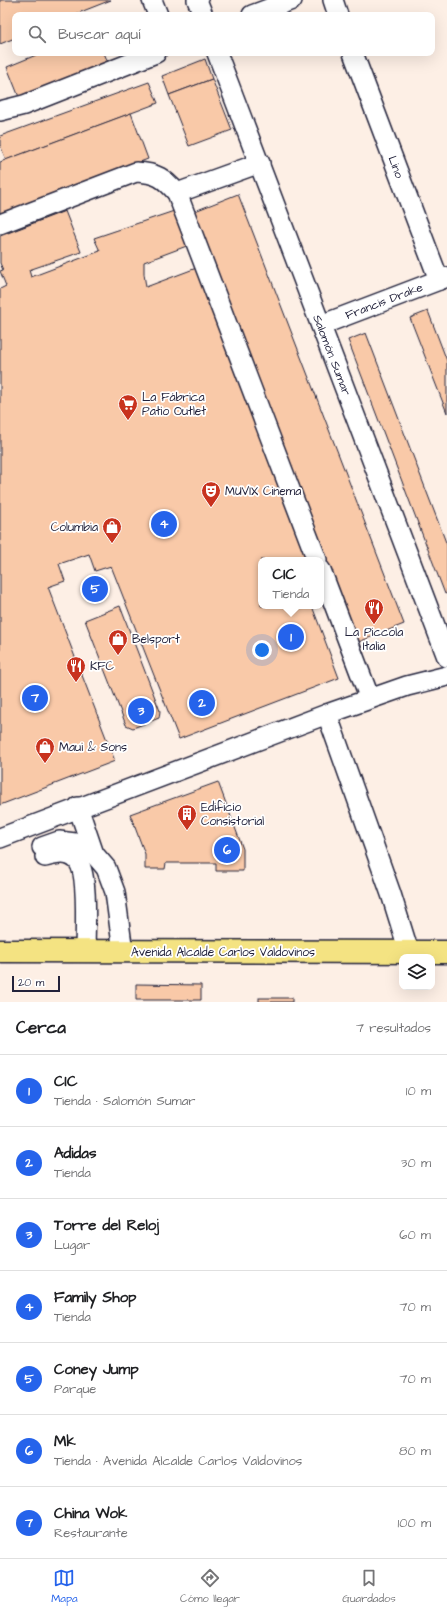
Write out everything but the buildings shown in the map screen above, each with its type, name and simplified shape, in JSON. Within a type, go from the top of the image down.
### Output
[{"type":"main road","name":"Avenida Alcalde Carlos Valdovinos","points":[[0,951],[447,952]]},
{"type":"street","points":[[152,0],[157,12]]},
{"type":"street","points":[[197,0],[202,12]]},
{"type":"street","points":[[260,12],[292,0]]},
{"type":"street","points":[[332,0],[337,12]]},
{"type":"street","points":[[0,111],[24,106],[149,56]]},
{"type":"street","name":"Salomón Sumar","points":[[218,56],[447,657]]},
{"type":"street","name":"Lino","points":[[354,56],[444,281]]},
{"type":"street","points":[[177,193],[260,163]]},
{"type":"street","points":[[0,224],[136,172],[151,173],[166,180],[177,193],[316,557]]},
{"type":"street","name":"Francis Drake","points":[[321,325],[444,281]]},
{"type":"street","points":[[324,578],[370,699]]},
{"type":"street","points":[[0,838],[80,813],[327,714],[407,686],[447,676]]},
{"type":"street","points":[[327,714],[391,894],[409,952]]},
{"type":"street","points":[[70,842],[80,813]]},
{"type":"street","points":[[80,813],[94,854]]},
{"type":"street","points":[[85,952],[85,890],[80,867],[77,861],[70,856],[58,853],[43,852],[59,841],[75,843],[94,854],[106,868],[115,892],[123,952]]},
{"type":"place","name":"La Fábrica Patio Outlet","points":[[128,421]]},
{"type":"place","name":"MUVIX Cinema","points":[[211,508]]},
{"type":"place","name":"Family Shop","points":[[164,524]]},
{"type":"place","name":"Columbia","points":[[112,544]]},
{"type":"place","name":"Coney Jump","points":[[95,589]]},
{"type":"place","name":"La Piccola Italia","points":[[374,625]]},
{"type":"place","name":"CIC","points":[[291,637]]},
{"type":"place","name":"Belsport","points":[[118,656]]},
{"type":"place","name":"KFC","points":[[76,683]]},
{"type":"place","name":"China Wok","points":[[35,698]]},
{"type":"place","name":"Adidas","points":[[202,703]]},
{"type":"place","name":"Torre del Reloj","points":[[141,711]]},
{"type":"place","name":"Maui & Sons","points":[[45,764]]},
{"type":"place","name":"Edificio Consistorial","points":[[187,831]]},
{"type":"place","name":"Mk","points":[[227,850]]}]
